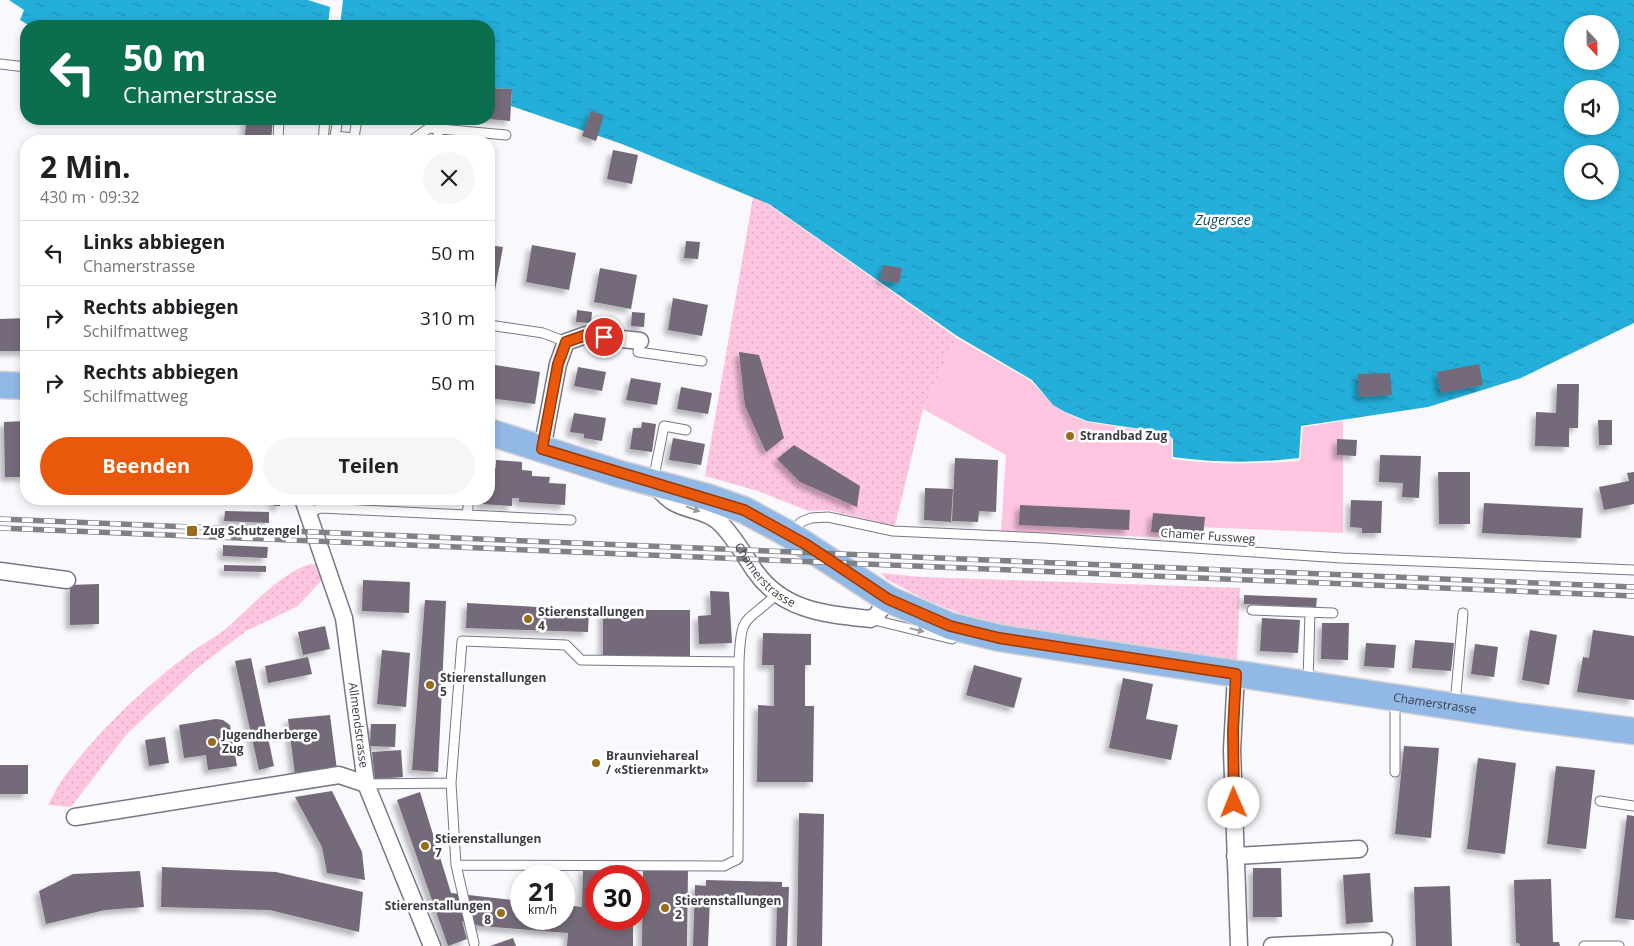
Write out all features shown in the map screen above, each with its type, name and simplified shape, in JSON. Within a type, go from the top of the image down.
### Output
[{"type":"main road","points":[[0,385],[20,386]]},
{"type":"main road","name":"Chamerstrasse","points":[[495,434],[652,484],[707,497],[744,510],[790,535],[888,599],[942,623],[999,638],[1235,682],[1308,684],[1396,706],[1524,717],[1634,731]]},
{"type":"street","points":[[542,449],[558,364],[566,342],[586,335],[640,341]]},
{"type":"street","name":"Chamerstrasse","points":[[652,484],[674,502],[712,516],[721,523],[760,579],[776,595],[798,607],[818,613],[870,619]]},
{"type":"street","name":"Allmendstrasse","points":[[306,506],[344,618],[366,784],[432,946]]},
{"type":"street","points":[[0,572],[67,580]]},
{"type":"street","points":[[870,619],[876,616],[888,599]]},
{"type":"street","points":[[1235,682],[1232,750],[1239,946]]},
{"type":"street","points":[[75,817],[339,775],[366,784]]},
{"type":"street","points":[[1235,856],[1359,849]]},
{"type":"street","points":[[1272,946],[1384,941]]},
{"type":"lane","points":[[0,64],[20,66]]},
{"type":"lane","points":[[438,135],[439,125]]},
{"type":"lane","points":[[420,135],[429,128],[506,135]]},
{"type":"lane","points":[[495,326],[543,333],[566,342]]},
{"type":"lane","points":[[640,341],[638,352],[702,362]]},
{"type":"lane","points":[[652,484],[664,426],[686,430]]},
{"type":"lane","points":[[467,515],[468,505]]},
{"type":"lane","points":[[306,506],[571,520]]},
{"type":"lane","name":"Chamer Fussweg","points":[[790,535],[801,522],[811,518],[828,517],[893,531],[1044,538],[1342,558],[1634,570]]},
{"type":"lane","points":[[456,865],[724,866],[738,859],[739,662],[742,626],[748,618],[776,595]]},
{"type":"lane","points":[[1252,610],[1333,613]]},
{"type":"lane","points":[[1308,684],[1310,612]]},
{"type":"lane","points":[[1462,712],[1463,613]]},
{"type":"lane","points":[[870,619],[962,642]]},
{"type":"lane","points":[[474,943],[456,865],[451,783],[462,641],[566,644],[581,660],[739,662]]},
{"type":"lane","points":[[1395,772],[1396,706]]},
{"type":"lane","points":[[366,784],[451,783]]},
{"type":"lane","points":[[1600,802],[1634,806]]},
{"type":"lane","points":[[1584,946],[1620,946]]},
{"type":"shaded area","points":[[753,197],[768,204],[957,338],[923,409],[895,526],[827,510],[808,511],[758,491],[705,476]]},
{"type":"shaded area","name":"Strandbad Zug","points":[[957,338],[1031,381],[1053,405],[1065,413],[1087,422],[1167,434],[1172,439],[1172,459],[1236,463],[1300,461],[1303,427],[1343,421],[1343,533],[1171,526],[1171,538],[1001,531],[1006,455],[923,409]]},
{"type":"shaded area","points":[[316,564],[322,580],[298,606],[246,631],[196,669],[126,735],[71,807],[48,805],[62,779],[93,741],[138,696],[190,653],[226,629],[277,583],[299,568]]},
{"type":"shaded area","points":[[881,573],[921,577],[1240,588],[1237,661],[1013,627],[961,614],[924,599],[886,579]]},
{"type":"water","name":"Zugersee","points":[[9,0],[1634,0],[1634,323],[1521,378],[1428,407],[1301,426],[1299,458],[1236,462],[1173,457],[1173,439],[1167,433],[1087,421],[1053,405],[1032,380],[957,336],[769,204],[622,144],[511,106],[512,89],[495,88],[495,20],[20,20],[24,10]]},
{"type":"pier","points":[[308,0],[343,0],[341,20],[329,20],[330,7]]},
{"type":"building","points":[[495,88],[512,89],[510,121],[495,120]]},
{"type":"building","points":[[591,111],[604,115],[596,141],[582,136]]},
{"type":"building","points":[[246,125],[272,125],[272,135],[245,135]]},
{"type":"building","points":[[613,150],[638,155],[632,184],[607,179]]},
{"type":"building","points":[[686,241],[700,242],[698,259],[684,258]]},
{"type":"building","points":[[532,245],[576,253],[569,290],[526,282]]},
{"type":"building","points":[[495,246],[503,247],[495,290]]},
{"type":"building","points":[[883,265],[902,268],[899,283],[880,280]]},
{"type":"building","points":[[600,268],[637,275],[631,309],[594,302]]},
{"type":"building","points":[[673,298],[708,305],[702,336],[668,330]]},
{"type":"building","points":[[577,310],[592,312],[591,323],[576,322]]},
{"type":"building","points":[[632,312],[645,313],[644,327],[631,326]]},
{"type":"building","points":[[20,318],[20,351],[0,351],[0,319]]},
{"type":"building","points":[[739,352],[759,355],[784,438],[766,452],[745,406]]},
{"type":"building","points":[[1479,364],[1483,385],[1441,393],[1437,372]]},
{"type":"building","points":[[495,365],[540,372],[535,404],[495,399]]},
{"type":"building","points":[[578,367],[606,372],[602,391],[574,386]]},
{"type":"building","points":[[1390,373],[1392,395],[1359,397],[1358,374]]},
{"type":"building","points":[[631,378],[661,383],[657,405],[626,400]]},
{"type":"building","points":[[1557,384],[1579,384],[1578,428],[1569,428],[1569,447],[1535,446],[1536,412],[1556,413]]},
{"type":"building","points":[[681,387],[712,393],[708,414],[677,409]]},
{"type":"building","points":[[574,413],[606,418],[602,441],[584,438],[584,434],[570,432]]},
{"type":"building","points":[[1598,420],[1612,420],[1612,445],[1599,445]]},
{"type":"building","points":[[20,421],[20,477],[5,477],[4,422]]},
{"type":"building","points":[[642,422],[656,424],[652,452],[630,449],[633,428],[641,428]]},
{"type":"building","points":[[673,438],[705,444],[701,465],[669,460]]},
{"type":"building","points":[[1337,439],[1357,440],[1356,456],[1337,455]]},
{"type":"building","points":[[794,445],[860,486],[857,507],[800,482],[777,459]]},
{"type":"building","points":[[1380,455],[1421,456],[1419,498],[1402,497],[1403,483],[1379,482]]},
{"type":"building","points":[[955,458],[998,460],[996,512],[979,511],[978,522],[952,521]]},
{"type":"building","points":[[496,460],[522,462],[522,470],[532,471],[532,476],[550,477],[549,483],[566,484],[565,505],[519,502],[519,498],[512,498],[512,506],[495,505]]},
{"type":"building","points":[[1438,472],[1470,472],[1470,524],[1439,524]]},
{"type":"building","points":[[1634,472],[1634,504],[1604,510],[1599,487],[1629,481],[1627,473]]},
{"type":"building","points":[[925,488],[953,489],[951,522],[924,520]]},
{"type":"building","points":[[1351,500],[1382,501],[1381,533],[1362,533],[1362,528],[1350,527]]},
{"type":"building","points":[[1484,503],[1583,508],[1581,538],[1482,533]]},
{"type":"building","points":[[1020,505],[1130,510],[1129,530],[1019,525]]},
{"type":"building","points":[[225,511],[269,512],[269,523],[224,521]]},
{"type":"building","points":[[1153,513],[1205,517],[1203,537],[1151,532]]},
{"type":"building","points":[[223,545],[268,547],[267,558],[223,556]]},
{"type":"building","points":[[224,565],[266,566],[266,572],[224,571]]},
{"type":"building","points":[[363,580],[410,582],[409,613],[362,611]]},
{"type":"building","points":[[99,584],[99,624],[70,625],[70,585]]},
{"type":"building","points":[[710,591],[729,592],[732,643],[699,644],[698,616],[711,615]]},
{"type":"building","points":[[1244,595],[1317,598],[1316,607],[1244,604]]},
{"type":"building","name":"Stierenstallungen 5","points":[[425,600],[446,601],[438,772],[412,770]]},
{"type":"building","name":"Stierenstallungen 4","points":[[467,603],[589,610],[588,632],[466,628]]},
{"type":"building","points":[[603,610],[690,610],[690,659],[603,657]]},
{"type":"building","points":[[1262,618],[1300,620],[1298,653],[1260,651]]},
{"type":"building","points":[[1322,623],[1349,623],[1348,660],[1321,659]]},
{"type":"building","points":[[325,626],[330,649],[303,655],[298,632]]},
{"type":"building","points":[[1530,630],[1557,635],[1549,685],[1522,680]]},
{"type":"building","points":[[1593,630],[1634,636],[1634,700],[1577,692],[1583,657],[1589,658]]},
{"type":"building","points":[[763,633],[811,634],[811,665],[805,665],[805,706],[814,706],[813,782],[757,782],[758,705],[774,706],[774,665],[762,665]]},
{"type":"building","points":[[1415,640],[1454,643],[1451,671],[1412,668]]},
{"type":"building","points":[[1366,643],[1396,645],[1394,668],[1364,666]]},
{"type":"building","points":[[1475,644],[1498,647],[1494,677],[1471,674]]},
{"type":"building","points":[[382,650],[410,653],[406,707],[377,704]]},
{"type":"building","points":[[308,657],[312,674],[268,683],[265,666]]},
{"type":"building","points":[[251,658],[274,766],[259,770],[235,661]]},
{"type":"building","points":[[974,665],[1022,678],[1014,708],[966,695]]},
{"type":"building","points":[[1123,678],[1153,684],[1146,719],[1178,725],[1171,760],[1109,748]]},
{"type":"building","points":[[330,715],[337,770],[295,775],[288,719]]},
{"type":"building","points":[[216,719],[223,720],[230,725],[237,766],[208,770],[206,755],[184,758],[179,725]]},
{"type":"building","points":[[371,724],[396,724],[395,747],[370,746]]},
{"type":"building","points":[[165,737],[169,763],[149,766],[145,740]]},
{"type":"building","points":[[1404,746],[1439,748],[1431,838],[1395,834]]},
{"type":"building","points":[[401,750],[403,777],[375,779],[372,752]]},
{"type":"building","points":[[1478,758],[1516,763],[1505,854],[1467,849]]},
{"type":"building","points":[[0,765],[28,765],[28,794],[0,794]]},
{"type":"building","points":[[1556,766],[1595,770],[1586,849],[1547,844]]},
{"type":"building","points":[[332,791],[362,852],[365,880],[327,873],[322,847],[295,797]]},
{"type":"building","name":"Stierenstallungen 7","points":[[420,792],[451,893],[510,900],[510,928],[480,926],[462,921],[467,939],[448,946],[397,800]]},
{"type":"building","points":[[799,813],[824,814],[822,946],[797,946]]},
{"type":"building","points":[[1627,815],[1634,816],[1634,920],[1615,918]]},
{"type":"building","points":[[162,867],[276,872],[363,892],[359,932],[270,910],[161,907]]},
{"type":"building","name":"Stierenstallungen 7","points":[[583,868],[585,868],[585,930],[633,930],[633,946],[567,946],[568,933],[530,930],[575,930],[575,906],[582,907]]},
{"type":"building","points":[[1253,868],[1281,868],[1282,917],[1253,917]]},
{"type":"building","name":"Stierenstallungen 2","points":[[688,870],[687,946],[642,946],[642,930],[650,930],[650,871]]},
{"type":"building","points":[[140,871],[144,907],[105,910],[46,924],[39,891],[73,874]]},
{"type":"building","points":[[1370,873],[1373,922],[1346,924],[1343,875]]},
{"type":"building","points":[[1551,879],[1553,942],[1559,942],[1560,946],[1520,946],[1519,943],[1516,943],[1514,880]]},
{"type":"building","points":[[706,880],[782,882],[782,887],[789,887],[787,946],[776,946],[777,900],[710,898],[708,946],[693,946],[695,885],[706,886]]},
{"type":"building","points":[[1450,886],[1452,946],[1416,946],[1414,887]]},
{"type":"building","points":[[513,938],[516,946],[490,946]]},
{"type":"railway","points":[[0,519],[1634,587]]},
{"type":"railway","points":[[0,528],[1634,596]]},
{"type":"place","name":"Strandbad Zug","points":[[1070,436]]},
{"type":"place","name":"Zug Schutzengel","points":[[192,531]]},
{"type":"place","name":"Stierenstallungen 4","points":[[528,619]]},
{"type":"place","name":"Stierenstallungen 5","points":[[430,685]]},
{"type":"place","name":"Jugendherberge Zug","points":[[212,742]]},
{"type":"place","name":"Braunviehareal / «Stierenmarkt»","points":[[596,763]]},
{"type":"place","name":"Stierenstallungen 7","points":[[425,846]]},
{"type":"place","name":"Stierenstallungen 2","points":[[665,908]]},
{"type":"place","name":"Stierenstallungen 8","points":[[501,913]]},
{"type":"route","points":[[604,337],[586,335],[566,342],[558,364],[542,449],[652,484],[707,497],[744,510],[807,545],[888,599],[950,626],[999,638],[1236,674],[1232,750],[1234,803]]}]
